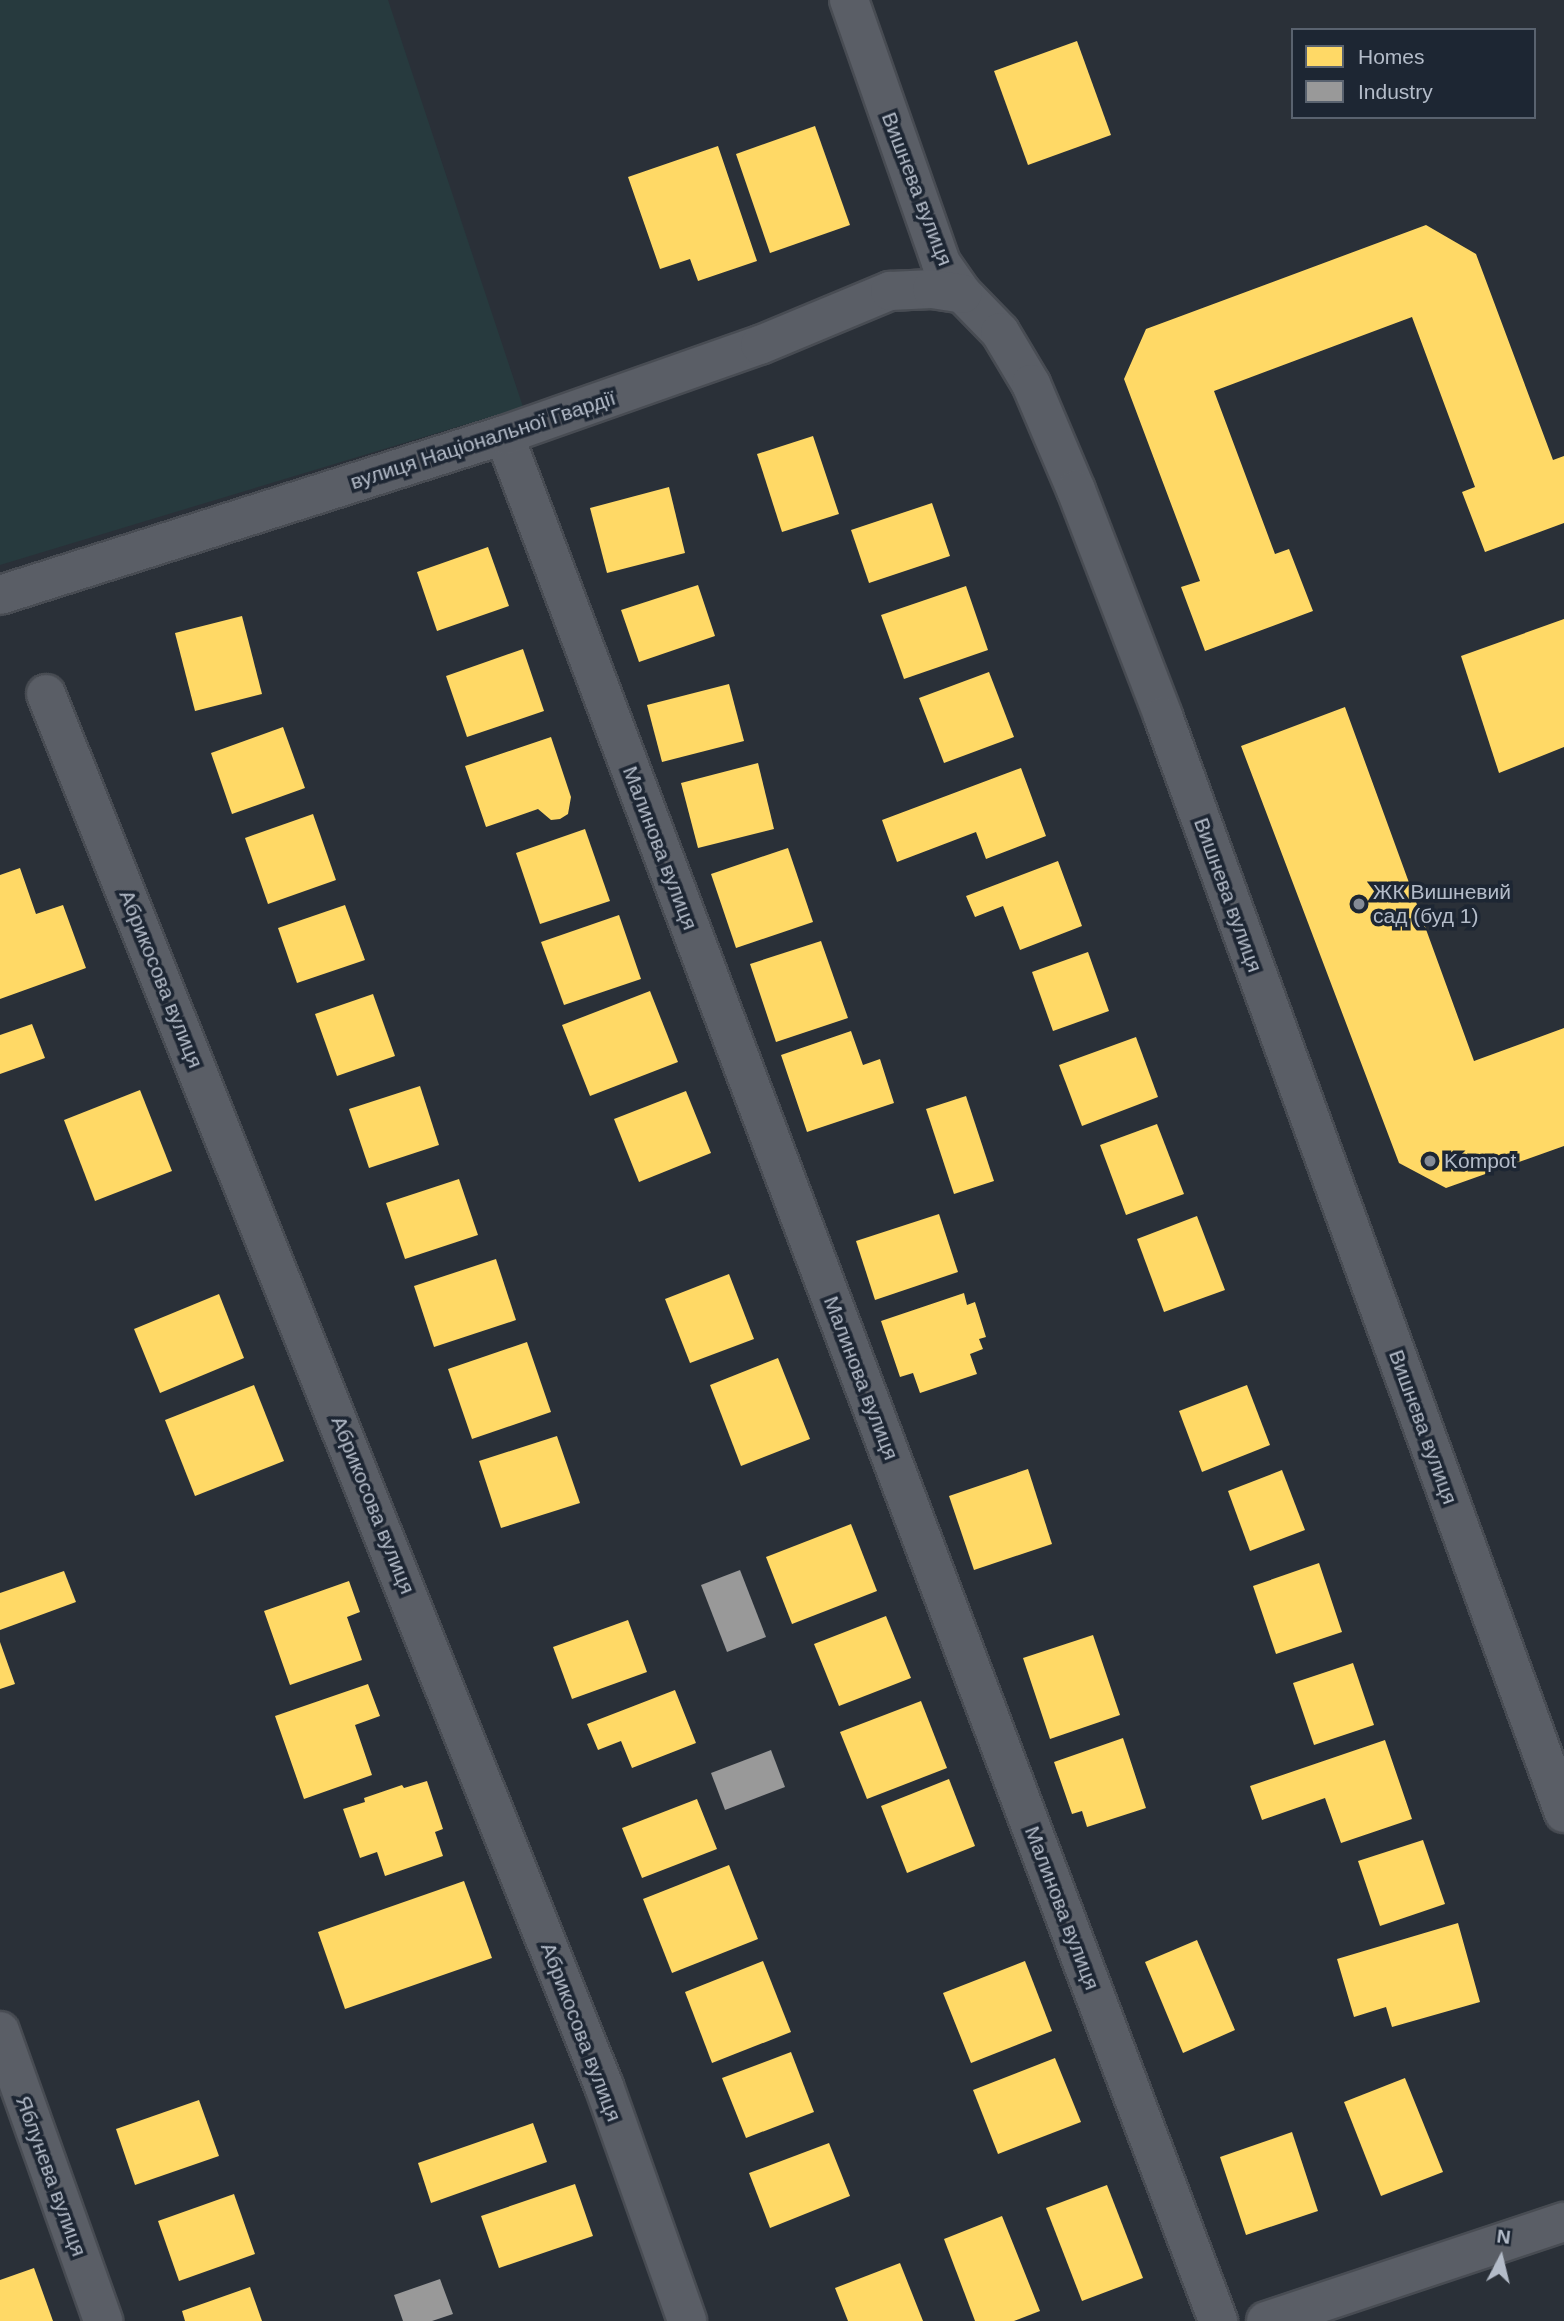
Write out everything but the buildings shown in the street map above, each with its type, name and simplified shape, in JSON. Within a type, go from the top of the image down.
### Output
[{"type":"street","name":"Вишнева вулиця","points":[[849,0],[941,263],[964,294],[1000,332],[1031,384],[1076,490],[1163,716],[1564,1813]]},
{"type":"street","name":"вулиця Національної Гвардії","points":[[0,595],[504,435],[760,345],[890,292],[932,289],[964,294]]},
{"type":"street","name":"Малинова вулиця","points":[[504,435],[1218,2321]]},
{"type":"street","name":"Абрикосова вулиця","points":[[46,694],[604,2086],[687,2321]]},
{"type":"street","name":"Яблунева вулиця","points":[[0,2031],[103,2321]]},
{"type":"street","points":[[1266,2321],[1564,2222]]},
{"type":"green space","points":[[0,0],[388,0],[523,407],[0,565]]},
{"type":"place","name":"ЖК Вишневий сад (буд 1)","points":[[1359,904]]},
{"type":"place","name":"Kompot","points":[[1430,1161]]}]
